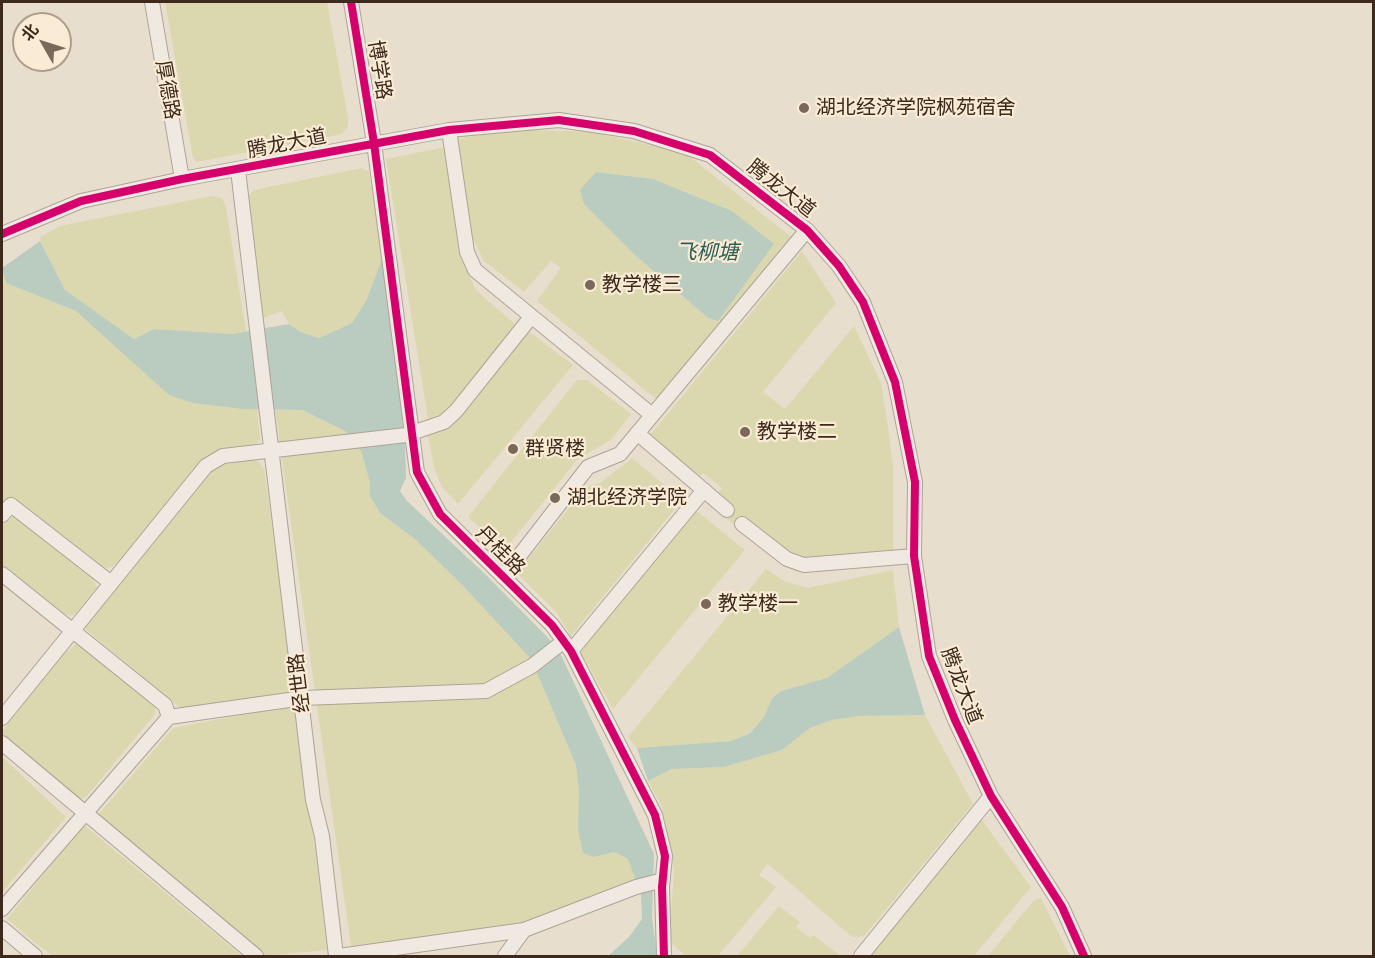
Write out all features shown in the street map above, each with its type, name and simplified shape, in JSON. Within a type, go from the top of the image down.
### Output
[{"type":"street","name":"厚德路","points":[[152,2],[183,179]]},
{"type":"street","name":"博学路","points":[[351,2],[374,143]]},
{"type":"street","name":"腾龙大道","points":[[2,234],[81,201],[183,179],[449,130],[559,120],[634,131],[710,155],[807,230],[839,266],[863,302],[895,382],[915,482],[914,556],[929,656],[955,720],[991,796],[1062,907],[1084,957]]},
{"type":"street","points":[[449,130],[467,252],[475,270],[652,415]]},
{"type":"street","name":"丹桂路","points":[[374,143],[409,434],[417,472],[440,514],[503,577],[564,645],[655,815],[665,856],[662,880],[667,954]]},
{"type":"street","name":"经世路","points":[[238,170],[265,410],[303,698],[313,800],[322,836],[338,957]]},
{"type":"street","points":[[503,577],[588,467],[620,454],[807,230]]},
{"type":"street","points":[[2,718],[206,466],[223,456],[409,434],[444,422],[456,411],[531,317]]},
{"type":"street","points":[[637,433],[727,510]]},
{"type":"street","points":[[2,909],[169,717],[303,698],[486,691],[532,666],[564,645],[704,489]]},
{"type":"street","points":[[2,515],[11,505],[111,583]]},
{"type":"street","points":[[742,524],[787,559],[804,565],[914,556]]},
{"type":"street","points":[[2,574],[165,705],[169,717]]},
{"type":"street","points":[[2,743],[256,957]]},
{"type":"street","points":[[861,957],[991,796]]},
{"type":"street","points":[[338,957],[524,930],[636,887],[662,880]]},
{"type":"street","points":[[2,928],[35,957]]},
{"type":"street","points":[[507,955],[524,930]]},
{"type":"shaded area","points":[[165,2],[327,2],[348,126],[342,134],[197,162],[193,158]]},
{"type":"shaded area","points":[[514,129],[590,132],[684,152],[795,240],[656,399],[537,301],[561,268],[551,261],[524,292],[484,261],[472,237],[458,139]],"holes":[[[596,172],[653,179],[732,211],[718,321],[708,318],[635,255]]]},
{"type":"shaded area","points":[[445,147],[459,254],[476,290],[517,326],[458,400],[441,414],[428,419],[386,159]]},
{"type":"shaded area","points":[[362,168],[369,172],[383,256],[366,301],[352,323],[319,338],[301,332],[289,324],[282,311],[261,319],[247,198],[254,190]]},
{"type":"shaded area","points":[[212,196],[222,198],[226,207],[246,332],[233,334],[154,329],[134,339],[65,290],[40,241],[40,237],[60,226]]},
{"type":"shaded area","points":[[802,251],[836,303],[763,392],[785,409],[854,326],[881,383],[893,465],[893,556],[823,571],[796,572],[780,563],[709,504],[722,488],[703,473],[690,488],[641,446]]},
{"type":"shaded area","points":[[2,268],[6,283],[76,311],[102,333],[243,409],[257,409],[260,439],[256,445],[220,452],[196,469],[118,563],[111,567],[99,569],[15,500],[2,504]]},
{"type":"shaded area","points":[[528,331],[573,365],[458,504],[442,487],[434,467],[427,431],[446,424],[469,408]]},
{"type":"shaded area","points":[[577,380],[587,380],[631,414],[612,439],[577,460],[504,551],[468,517]]},
{"type":"shaded area","points":[[275,410],[302,410],[345,431],[361,451],[371,482],[370,496],[380,513],[416,540],[464,587],[531,659],[576,765],[594,857],[614,852],[628,859],[636,880],[507,929],[351,946]]},
{"type":"shaded area","points":[[255,458],[264,469],[296,692],[183,710],[86,630],[84,623],[205,474],[221,463]]},
{"type":"shaded area","points":[[632,458],[682,500],[571,636],[557,613],[517,573],[585,488],[600,483]]},
{"type":"shaded area","points":[[693,508],[745,550],[613,709],[579,649]]},
{"type":"shaded area","points":[[13,516],[20,517],[92,576],[97,588],[76,613],[71,616],[63,615],[2,565],[2,525]]},
{"type":"shaded area","points":[[766,569],[786,582],[808,588],[893,570],[899,627],[827,678],[781,691],[772,698],[764,717],[750,732],[731,741],[637,748],[628,737]]},
{"type":"shaded area","points":[[80,641],[156,703],[155,714],[87,796],[79,800],[4,739],[3,730],[62,655]]},
{"type":"shaded area","points":[[283,707],[299,710],[327,950],[264,956],[97,816],[173,728]]},
{"type":"shaded area","points":[[925,715],[973,804],[864,936],[852,937],[768,864],[759,875],[776,887],[718,956],[686,956],[669,941],[674,870],[661,805],[648,781],[672,769],[724,767],[782,750],[810,728],[832,720],[858,716]]},
{"type":"shaded area","points":[[2,757],[66,817],[2,892]]},
{"type":"shaded area","points":[[981,819],[1031,887],[974,956],[867,956]]},
{"type":"shaded area","points":[[84,825],[242,956],[53,956],[38,945],[7,919]]},
{"type":"shaded area","points":[[1041,898],[1070,956],[988,956],[1034,900]]},
{"type":"shaded area","points":[[779,906],[800,922],[796,927],[810,938],[813,935],[841,956],[737,956]]},
{"type":"water","name":"飞柳塘","points":[[596,172],[653,179],[732,211],[774,244],[718,321],[708,318],[635,255],[584,204],[580,190]]},
{"type":"water","points":[[40,241],[65,290],[134,339],[154,329],[233,334],[289,324],[301,332],[319,338],[352,323],[366,301],[383,256],[405,442],[406,478],[400,491],[407,501],[486,575],[554,644],[561,655],[654,854],[652,917],[657,956],[608,956],[629,937],[642,919],[641,895],[628,859],[614,852],[594,857],[583,853],[578,829],[579,790],[576,765],[531,659],[464,587],[416,540],[380,513],[370,496],[370,482],[361,451],[354,440],[345,431],[302,410],[243,409],[193,403],[169,395],[76,311],[6,283],[2,268]]},
{"type":"water","points":[[899,627],[925,715],[858,716],[832,720],[810,728],[782,750],[724,767],[672,769],[648,781],[637,748],[731,741],[750,733],[764,717],[772,698],[781,691],[827,678]]},
{"type":"cycle path","points":[[351,2],[374,143],[417,472],[440,514],[552,625],[571,651],[655,815],[665,856],[662,887],[664,956]]},
{"type":"cycle path","points":[[2,234],[81,201],[182,179],[449,130],[559,120],[634,131],[710,155],[807,230],[839,266],[863,302],[895,382],[915,482],[914,556],[929,656],[955,720],[991,796],[1062,907],[1084,956]]},
{"type":"place","name":"湖北经济学院枫苑宿舍","points":[[804,108]]},
{"type":"place","name":"教学楼三","points":[[590,285]]},
{"type":"place","name":"教学楼二","points":[[745,432]]},
{"type":"place","name":"群贤楼","points":[[513,449]]},
{"type":"place","name":"湖北经济学院","points":[[555,498]]},
{"type":"place","name":"教学楼一","points":[[706,604]]}]
